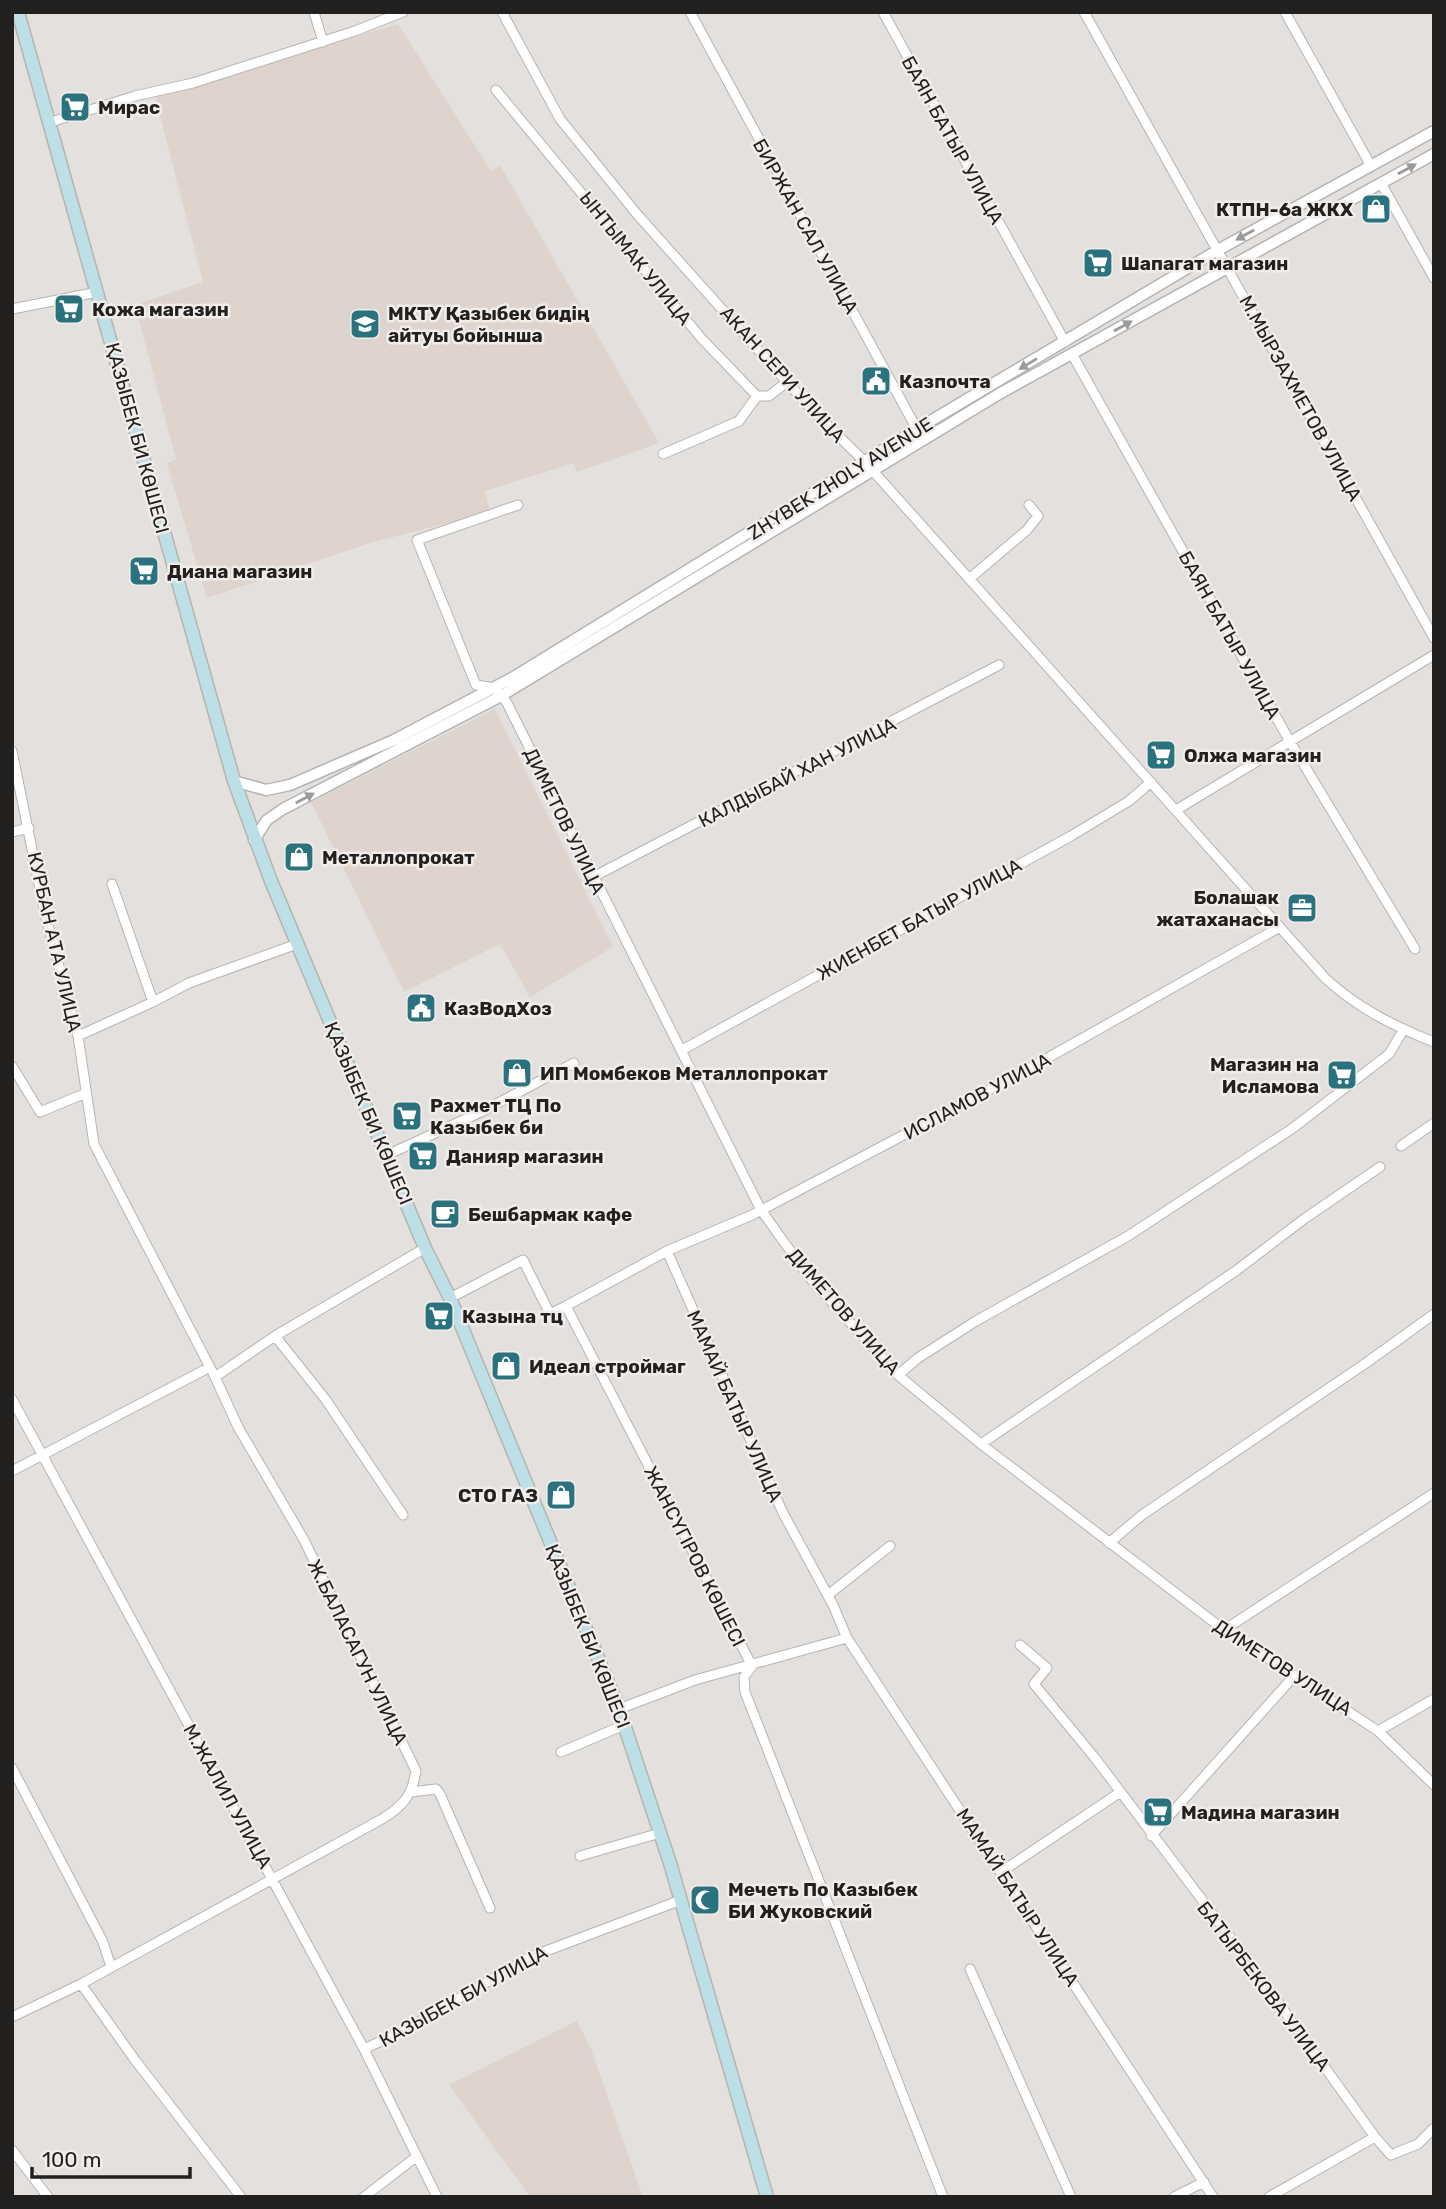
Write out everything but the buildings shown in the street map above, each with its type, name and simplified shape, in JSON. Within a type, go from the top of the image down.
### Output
[{"type":"main road","name":"ҚАЗЫБЕК БИ КӨШЕСІ","points":[[18,12],[234,781],[254,840],[425,1248],[450,1298],[619,1709],[681,1900],[768,2197]]},
{"type":"street","points":[[314,12],[323,42]]},
{"type":"street","points":[[51,122],[323,42],[404,12]]},
{"type":"street","name":"АКАН СЕРИ УЛИЦА","points":[[502,12],[560,119],[636,213],[786,382],[869,466],[1280,927],[1348,999],[1404,1030],[1434,1042]]},
{"type":"street","name":"БИРЖАН САЛ УЛИЦА","points":[[690,12],[920,434]]},
{"type":"street","name":"БАЯН БАТЫР УЛИЦА","points":[[883,12],[1065,342]]},
{"type":"street","name":"М.МЫРЗАХМЕТОВ УЛИЦА","points":[[1084,12],[1434,638]]},
{"type":"street","points":[[1285,12],[1371,166]]},
{"type":"street","name":"ЫНТЫМАК УЛИЦА","points":[[496,90],[702,339],[757,396]]},
{"type":"street","name":"ZHYBEK ZHOLY AVENUE","points":[[254,840],[267,820],[283,809],[498,692],[1218,250],[1434,131]]},
{"type":"street","name":"ZHYBEK ZHOLY AVENUE","points":[[920,434],[1072,354],[1434,154]]},
{"type":"street","points":[[1381,183],[1434,278]]},
{"type":"street","points":[[12,309],[98,292]]},
{"type":"street","name":"БАЯН БАТЫР УЛИЦА","points":[[1072,354],[1289,740],[1415,949]]},
{"type":"street","points":[[663,454],[739,421],[757,396],[769,396],[786,382]]},
{"type":"street","points":[[498,692],[476,685],[417,540],[518,505]]},
{"type":"street","points":[[969,579],[1027,530],[1038,516],[1029,505]]},
{"type":"street","points":[[1176,810],[1434,655]]},
{"type":"street","name":"КАЛДЫБАЙ ХАН УЛИЦА","points":[[593,877],[999,665]]},
{"type":"street","name":"ZHYBEK ZHOLY AVENUE","points":[[234,781],[266,790],[290,785],[498,692]]},
{"type":"street","name":"ДИМЕТОВ УЛИЦА","points":[[498,692],[761,1210],[809,1277],[898,1375],[981,1444],[1224,1630],[1378,1731],[1434,1785]]},
{"type":"street","name":"КУРБАН АТА УЛИЦА","points":[[12,751],[46,918],[78,1036],[86,1093]]},
{"type":"street","name":"ЖИЕНБЕТ БАТЫР УЛИЦА","points":[[682,1050],[1071,836],[1129,802],[1151,782]]},
{"type":"street","points":[[12,832],[29,828]]},
{"type":"street","points":[[113,884],[153,1002]]},
{"type":"street","name":"ИСЛАМОВ УЛИЦА","points":[[566,1306],[667,1251],[761,1210],[1021,1073],[1280,927]]},
{"type":"street","points":[[78,1036],[189,983],[297,944]]},
{"type":"street","points":[[898,1375],[918,1358],[976,1321],[1128,1236],[1293,1128],[1390,1054],[1404,1030]]},
{"type":"street","points":[[387,1155],[481,1112],[574,1063]]},
{"type":"street","points":[[12,1066],[40,1112],[86,1093]]},
{"type":"street","name":"Ж.БАЛАСАГУН УЛИЦА","points":[[86,1093],[94,1144],[210,1367],[238,1427],[304,1540],[358,1647],[416,1771],[411,1792]]},
{"type":"street","points":[[1401,1146],[1434,1123]]},
{"type":"street","points":[[981,1444],[1227,1277],[1304,1219],[1380,1167]]},
{"type":"street","points":[[215,1377],[275,1335],[425,1248]]},
{"type":"street","name":"МАМАЙ БАТЫР УЛИЦА","points":[[667,1251],[783,1513],[828,1595],[847,1637],[1213,2197]]},
{"type":"street","points":[[450,1298],[523,1260],[550,1314],[566,1306]]},
{"type":"street","name":"ЖАНСҮГІРОВ КӨШЕСІ","points":[[566,1306],[752,1666],[744,1677],[745,1692],[943,2197]]},
{"type":"street","points":[[1109,1543],[1142,1515],[1434,1314]]},
{"type":"street","points":[[275,1335],[327,1399],[403,1515]]},
{"type":"street","points":[[12,1471],[210,1367]]},
{"type":"street","name":"М.ЖАЛИЛ УЛИЦА","points":[[12,1399],[364,2049],[437,2197]]},
{"type":"street","points":[[1224,1630],[1434,1493]]},
{"type":"street","points":[[828,1595],[890,1546]]},
{"type":"street","points":[[619,1709],[695,1681],[847,1637]]},
{"type":"street","name":"БАТЫРБЕКОВА УЛИЦА","points":[[1020,1645],[1047,1668],[1034,1684],[1095,1758],[1151,1836],[1249,1962],[1375,2137],[1391,2155],[1418,2144],[1433,2129]]},
{"type":"street","points":[[1151,1836],[1295,1675]]},
{"type":"street","points":[[1378,1731],[1434,1699]]},
{"type":"street","points":[[561,1752],[624,1725]]},
{"type":"street","points":[[12,1768],[103,1942],[111,1967]]},
{"type":"street","points":[[12,2017],[81,1984],[274,1881],[404,1805],[411,1792],[436,1789],[440,1794],[490,1908]]},
{"type":"street","points":[[1001,1872],[1119,1793]]},
{"type":"street","points":[[580,1856],[660,1833]]},
{"type":"street","name":"КАЗЫБЕК БИ УЛИЦА","points":[[364,2049],[403,2031],[530,1957],[681,1900]]},
{"type":"street","points":[[970,1969],[1071,2197]]},
{"type":"street","points":[[81,1984],[135,2060],[242,2197]]},
{"type":"street","points":[[1269,2197],[1375,2137]]},
{"type":"street","points":[[12,2150],[48,2197]]},
{"type":"street","points":[[364,2197],[416,2157]]},
{"type":"street","points":[[1174,2197],[1204,2182]]},
{"type":"shaded area","name":"МКТУ Қазыбек бидің айтуы бойынша","points":[[398,24],[491,171],[500,165],[659,443],[577,472],[574,463],[485,491],[490,512],[370,543],[207,598],[167,464],[176,459],[135,305],[203,282],[155,96]]},
{"type":"shaded area","points":[[495,709],[613,947],[530,997],[500,944],[404,992],[311,802]]},
{"type":"shaded area","points":[[577,2021],[591,2049],[643,2197],[530,2197],[449,2085]]},
{"type":"place","name":"Мирас","points":[[75,107]]},
{"type":"place","name":"КТПН-6а ЖКХ","points":[[1376,209]]},
{"type":"place","name":"Шапагат магазин","points":[[1098,263]]},
{"type":"place","name":"Кожа магазин","points":[[69,309]]},
{"type":"place","name":"МКТУ Қазыбек бидің айтуы бойынша","points":[[365,324]]},
{"type":"place","name":"Казпочта","points":[[876,381]]},
{"type":"place","name":"Диана магазин","points":[[144,571]]},
{"type":"place","name":"Олжа магазин","points":[[1161,755]]},
{"type":"place","name":"Металлопрокат","points":[[299,857]]},
{"type":"place","name":"Болашак жатаханасы","points":[[1302,908]]},
{"type":"place","name":"КазВодХоз","points":[[421,1008]]},
{"type":"place","name":"ИП Момбеков Металлопрокат","points":[[517,1073]]},
{"type":"place","name":"Магазин на Исламова","points":[[1342,1075]]},
{"type":"place","name":"Рахмет ТЦ По Казыбек би","points":[[407,1116]]},
{"type":"place","name":"Данияр магазин","points":[[423,1156]]},
{"type":"place","name":"Бешбармак кафе","points":[[445,1214]]},
{"type":"place","name":"Казына тц","points":[[439,1316]]},
{"type":"place","name":"Идеал строймаг","points":[[506,1366]]},
{"type":"place","name":"СТО ГАЗ","points":[[561,1495]]},
{"type":"place","name":"Мадина магазин","points":[[1158,1812]]},
{"type":"place","name":"Мечеть По Казыбек БИ Жуковский","points":[[705,1900]]}]
